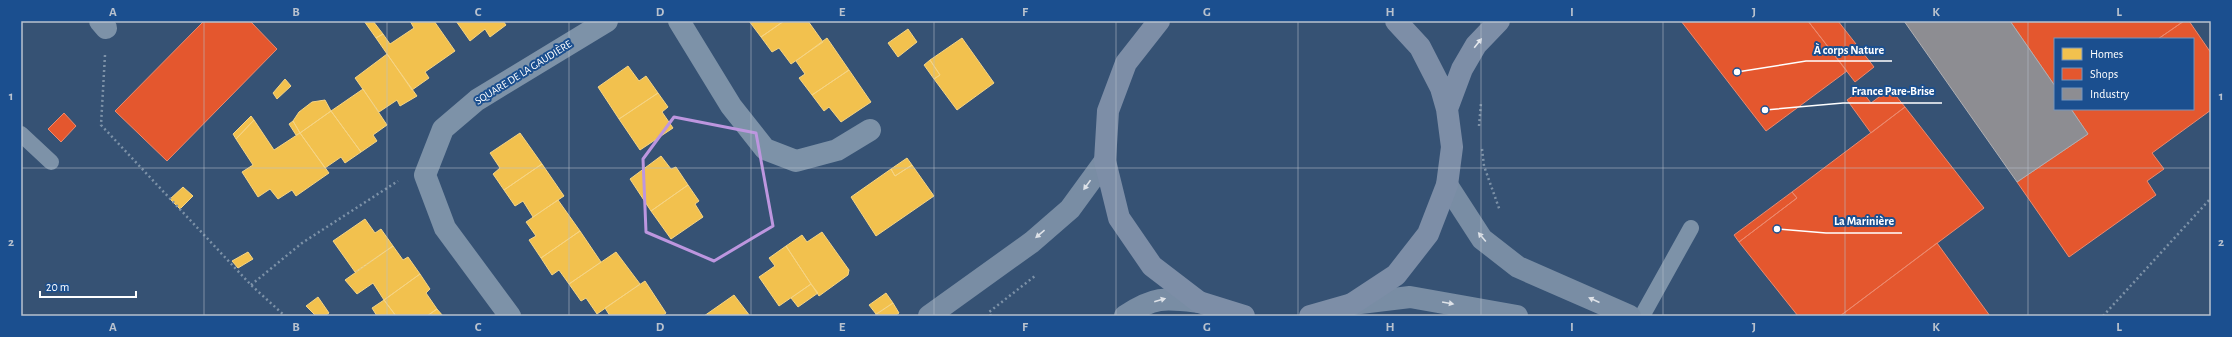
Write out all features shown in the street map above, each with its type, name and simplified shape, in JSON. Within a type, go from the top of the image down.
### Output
[{"type":"main road","points":[[1352,304],[1396,275],[1428,234],[1447,186],[1452,147],[1447,108],[1441,88],[1420,47],[1396,21]]},
{"type":"main road","points":[[1447,108],[1462,69],[1476,45],[1499,21]]},
{"type":"main road","points":[[1157,22],[1126,63],[1108,111],[1105,161],[1119,218],[1152,266],[1199,302]]},
{"type":"main road","points":[[929,316],[1032,242],[1070,209],[1105,161]]},
{"type":"main road","points":[[1447,186],[1482,240],[1518,267],[1630,316]]},
{"type":"main road","points":[[1310,316],[1352,304],[1410,297],[1517,316]]},
{"type":"main road","points":[[1125,316],[1141,305],[1167,298],[1199,302],[1244,316]]},
{"type":"street","name":"SQUARE DE LA GAUDIÈRE","points":[[425,175],[442,129],[477,100],[607,21]]},
{"type":"street","points":[[679,21],[731,106],[765,149],[796,161],[837,150],[870,130]]},
{"type":"street","points":[[425,175],[445,228],[510,316]]},
{"type":"lane","points":[[21,134],[51,162]]},
{"type":"lane","points":[[1642,316],[1691,228]]},
{"type":"path","points":[[103,25],[101,125],[251,286],[285,316]]},
{"type":"path","points":[[1479,131],[1481,102]]},
{"type":"path","points":[[1481,145],[1484,166],[1502,218]]},
{"type":"path","points":[[251,286],[302,243],[394,182],[425,175]]},
{"type":"path","points":[[2103,316],[2211,198]]},
{"type":"path","points":[[989,312],[991,316]]},
{"type":"highlighted area","points":[[674,117],[756,133],[773,226],[714,261],[646,232],[643,159]]},
{"type":"building: Homes","points":[[364,21],[373,21],[383,34],[376,38]]},
{"type":"building: Homes","points":[[410,21],[434,21],[455,51],[425,72],[429,78],[412,90],[376,38],[383,34],[390,44],[414,28]]},
{"type":"building: Homes","points":[[456,21],[503,21],[506,25],[490,37],[485,29],[470,41]]},
{"type":"building: Homes","points":[[749,21],[784,21],[761,37]]},
{"type":"building: Homes","points":[[784,21],[808,21],[823,42],[791,64],[779,48],[772,52],[761,37]]},
{"type":"building: Homes","points":[[908,29],[917,42],[898,57],[888,43]]},
{"type":"building: Homes","points":[[827,38],[849,70],[812,95],[799,78],[805,74],[796,61]]},
{"type":"building: Homes","points":[[962,38],[994,83],[957,110],[934,79],[940,75],[930,60]]},
{"type":"building: Homes","points":[[387,54],[417,96],[400,106],[397,100],[379,112],[355,78]]},
{"type":"building: Homes","points":[[930,60],[940,75],[934,79],[924,65]]},
{"type":"building: Homes","points":[[628,66],[639,81],[646,76],[658,93],[619,119],[598,87]]},
{"type":"building: Homes","points":[[849,70],[871,102],[841,122],[829,107],[824,111],[812,95]]},
{"type":"building: Homes","points":[[285,79],[291,86],[277,99],[273,93]]},
{"type":"building: Homes","points":[[363,89],[387,125],[373,135],[377,141],[361,152],[331,111]]},
{"type":"building: Homes","points":[[658,93],[668,107],[662,112],[673,128],[640,150],[619,119]]},
{"type":"building: Homes","points":[[325,100],[331,111],[300,133],[293,121],[299,112],[312,102]]},
{"type":"building: Homes","points":[[331,111],[361,152],[345,163],[341,157],[325,168],[300,133]]},
{"type":"building: Homes","points":[[251,116],[254,120],[236,139],[233,134]]},
{"type":"building: Homes","points":[[254,120],[274,150],[300,133],[329,173],[296,196],[292,190],[278,199],[270,189],[258,197],[242,172],[253,165],[236,139]]},
{"type":"building: Homes","points":[[293,121],[300,133],[296,135],[289,124]]},
{"type":"building: Homes","points":[[520,133],[542,164],[504,190],[493,174],[500,168],[490,153]]},
{"type":"building: Homes","points":[[661,156],[671,169],[676,167],[688,185],[651,211],[630,179]]},
{"type":"building: Homes","points":[[907,158],[912,165],[895,176],[891,169]]},
{"type":"building: Homes","points":[[542,164],[564,196],[533,217],[523,201],[515,206],[504,190]]},
{"type":"building: Homes","points":[[912,165],[934,196],[876,236],[851,197],[891,169],[895,176]]},
{"type":"building: Homes","points":[[688,185],[699,201],[695,204],[703,217],[671,239],[651,211]]},
{"type":"building: Homes","points":[[183,187],[193,196],[180,209],[170,199]]},
{"type":"building: Homes","points":[[558,200],[580,231],[541,258],[529,240],[536,236],[526,222]]},
{"type":"building: Homes","points":[[365,219],[375,233],[381,229],[393,246],[355,272],[333,241]]},
{"type":"building: Homes","points":[[580,231],[601,262],[569,284],[559,270],[552,275],[541,258]]},
{"type":"building: Homes","points":[[822,232],[849,270],[848,275],[819,296],[786,246],[802,235],[807,242]]},
{"type":"building: Homes","points":[[393,246],[403,260],[408,257],[420,274],[384,300],[373,283],[357,294],[345,280]]},
{"type":"building: Homes","points":[[786,246],[811,284],[779,306],[759,277],[775,266],[769,258]]},
{"type":"building: Homes","points":[[248,252],[253,259],[238,268],[232,261]]},
{"type":"building: Homes","points":[[616,252],[640,284],[597,314],[586,298],[581,301],[569,284]]},
{"type":"building: Homes","points":[[420,274],[430,289],[426,293],[437,309],[427,316],[396,316],[384,300]]},
{"type":"building: Homes","points":[[645,281],[666,313],[662,316],[610,316],[605,308]]},
{"type":"building: Homes","points":[[811,284],[818,293],[798,307],[791,298]]},
{"type":"building: Homes","points":[[886,293],[893,303],[876,314],[869,305]]},
{"type":"building: Homes","points":[[734,295],[750,316],[704,316]]},
{"type":"building: Homes","points":[[318,297],[329,313],[325,316],[316,316],[306,306]]},
{"type":"building: Homes","points":[[384,300],[396,316],[377,316],[372,308]]},
{"type":"building: Homes","points":[[893,303],[899,313],[895,316],[874,316]]},
{"type":"building: Homes","points":[[437,309],[443,316],[427,316]]},
{"type":"building: Shops","points":[[204,21],[250,21],[277,49],[167,161],[115,111]]},
{"type":"building: Shops","points":[[1681,21],[1808,21],[1847,71],[1766,131]]},
{"type":"building: Shops","points":[[1808,21],[1838,21],[1874,67],[1855,82]]},
{"type":"building: Shops","points":[[2010,21],[2184,21],[2159,38],[2054,38],[2054,85]]},
{"type":"building: Shops","points":[[2184,21],[2189,21],[2211,53],[2211,110],[2152,153],[2164,169],[2147,181],[2156,195],[2069,257],[2017,182],[2088,134],[2072,110],[2194,110],[2194,38],[2159,38]]},
{"type":"building: Shops","points":[[1861,90],[1871,103],[1883,94],[1896,96],[1905,107],[1871,133],[1847,100]]},
{"type":"building: Shops","points":[[1905,107],[1984,208],[1840,316],[1798,316],[1739,242],[1797,198],[1792,192]]},
{"type":"building: Shops","points":[[64,113],[76,126],[61,142],[48,129]]},
{"type":"building: Shops","points":[[1792,192],[1797,198],[1739,242],[1734,235]]},
{"type":"building: Shops","points":[[1937,243],[1990,316],[1840,316]]},
{"type":"building: Industry","points":[[1904,21],[2010,21],[2054,85],[2054,110],[2072,110],[2088,134],[2017,182]]},
{"type":"place","name":"À corps Nature","points":[[1737,72]]},
{"type":"place","name":"France Pare-Brise","points":[[1765,110]]},
{"type":"place","name":"La Marinière","points":[[1777,229]]}]
